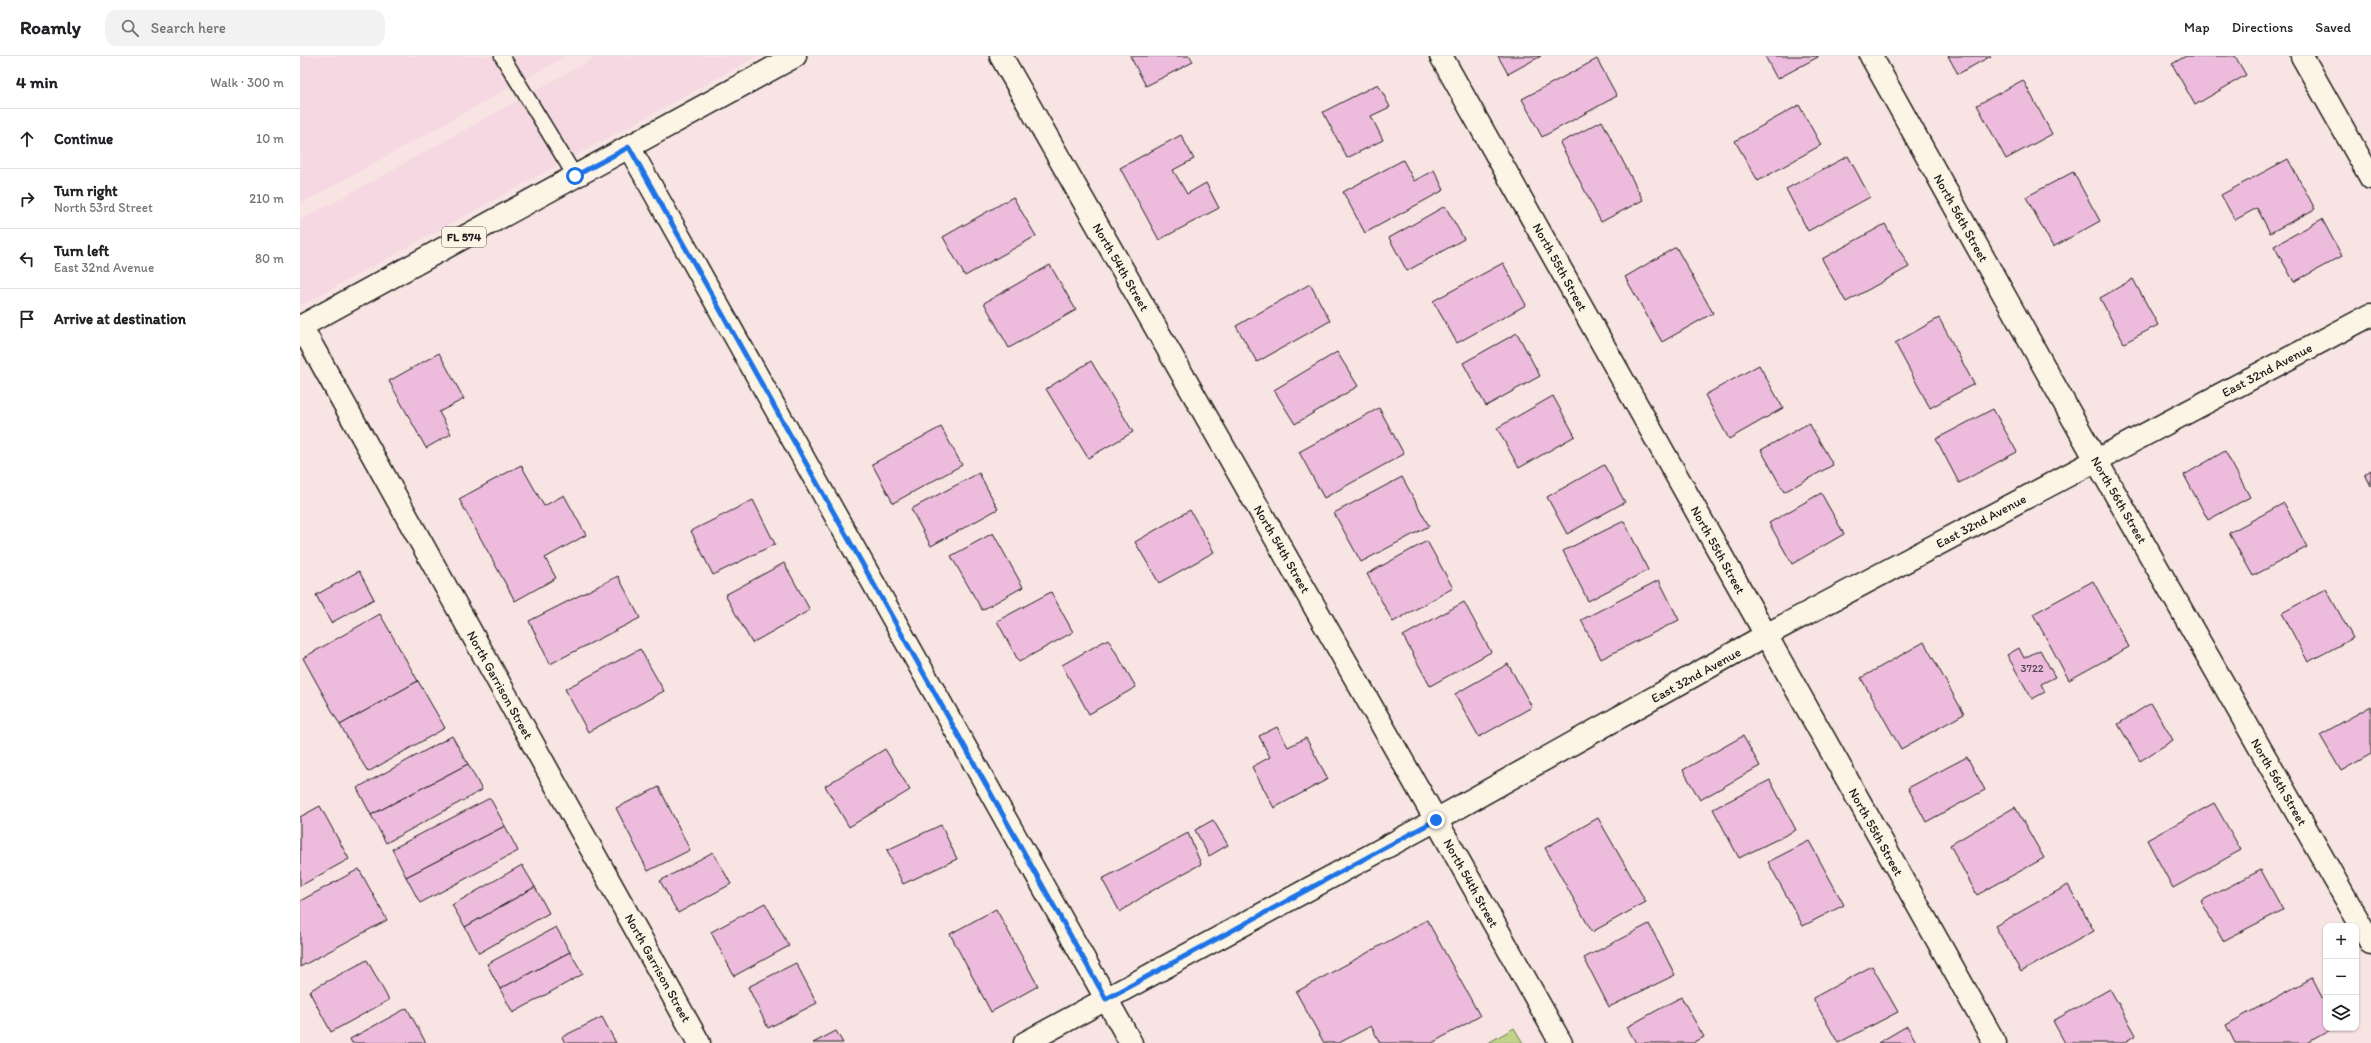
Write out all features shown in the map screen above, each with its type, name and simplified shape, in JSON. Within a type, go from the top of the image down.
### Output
[{"type":"street","name":"FL 574","points":[[300,327],[795,56]]},
{"type":"street","name":"North 54th Street","points":[[1000,56],[1436,820],[1561,1043]]},
{"type":"street","name":"North 55th Street","points":[[1441,56],[1995,1043]]},
{"type":"street","name":"North 56th Street","points":[[1871,56],[2096,460],[2371,943]]},
{"type":"street","points":[[2302,56],[2371,178]]},
{"type":"street","points":[[629,147],[1131,1043]]},
{"type":"street","name":"East 32nd Avenue","points":[[1025,1043],[1436,820],[1766,635],[2371,315]]},
{"type":"street","name":"North Garrison Street","points":[[300,327],[700,1043]]},
{"type":"lane","points":[[502,56],[575,176]]},
{"type":"shaded area","points":[[300,56],[566,56],[300,204]]},
{"type":"shaded area","points":[[598,56],[757,56],[300,306],[300,221]]},
{"type":"green space","points":[[1514,1028],[1523,1043],[1488,1043]]},
{"type":"building","points":[[1130,56],[1190,56],[1193,62],[1146,86]]},
{"type":"building","points":[[1498,56],[1541,56],[1508,74]]},
{"type":"building","points":[[1765,56],[1818,56],[1818,57],[1777,79]]},
{"type":"building","points":[[1948,56],[1991,56],[1958,74]]},
{"type":"building","points":[[2186,56],[2235,56],[2246,75],[2195,105],[2172,64]]},
{"type":"building","points":[[1597,59],[1617,96],[1542,137],[1522,99]]},
{"type":"building","points":[[2023,80],[2052,134],[2006,159],[1977,105]]},
{"type":"building","points":[[1378,84],[1390,107],[1371,116],[1383,140],[1347,158],[1323,112]]},
{"type":"building","points":[[1799,105],[1821,145],[1758,181],[1735,141]]},
{"type":"building","points":[[1602,121],[1643,200],[1601,222],[1560,143]]},
{"type":"building","points":[[1181,135],[1194,159],[1173,170],[1187,194],[1206,183],[1219,208],[1159,240],[1120,168]]},
{"type":"building","points":[[1848,156],[1870,197],[1808,231],[1786,189]]},
{"type":"building","points":[[2288,159],[2315,209],[2270,233],[2257,208],[2235,220],[2221,195]]},
{"type":"building","points":[[1403,160],[1414,181],[1434,170],[1444,190],[1365,233],[1343,192]]},
{"type":"building","points":[[2073,172],[2100,221],[2053,247],[2026,197]]},
{"type":"building","points":[[1013,197],[1036,236],[965,276],[943,237]]},
{"type":"building","points":[[1445,206],[1464,239],[1407,271],[1389,238]]},
{"type":"building","points":[[2322,219],[2342,256],[2294,282],[2274,246]]},
{"type":"building","points":[[1885,224],[1909,267],[1846,302],[1822,259]]},
{"type":"building","points":[[1676,247],[1713,313],[1662,342],[1625,277]]},
{"type":"building","points":[[1503,263],[1526,305],[1457,343],[1433,301]]},
{"type":"building","points":[[1050,265],[1076,310],[1009,348],[984,303]]},
{"type":"building","points":[[2133,279],[2158,325],[2124,343],[2100,298]]},
{"type":"building","points":[[1310,284],[1330,321],[1257,362],[1236,326]]},
{"type":"building","points":[[1939,318],[1974,384],[1930,408],[1895,343]]},
{"type":"building","points":[[1517,333],[1540,376],[1486,406],[1463,363]]},
{"type":"building","points":[[1337,352],[1358,386],[1295,424],[1274,390]]},
{"type":"building","points":[[439,353],[464,399],[439,412],[451,434],[426,448],[389,381]]},
{"type":"building","points":[[1091,361],[1133,432],[1088,458],[1046,389]]},
{"type":"building","points":[[1759,365],[1783,408],[1729,439],[1705,395]]},
{"type":"building","points":[[1553,396],[1575,436],[1519,468],[1497,428]]},
{"type":"building","points":[[1379,408],[1404,454],[1324,498],[1299,452]]},
{"type":"building","points":[[1993,409],[2017,452],[1959,483],[1936,439]]},
{"type":"building","points":[[1809,423],[1833,465],[1784,492],[1761,450]]},
{"type":"building","points":[[941,427],[962,465],[893,503],[872,464]]},
{"type":"building","points":[[2225,451],[2250,497],[2208,520],[2184,475]]},
{"type":"building","points":[[521,465],[544,506],[564,495],[586,535],[545,558],[556,578],[515,601],[459,499]]},
{"type":"building","points":[[1604,465],[1625,502],[1567,534],[1547,497]]},
{"type":"building","points":[[2371,470],[2371,486],[2365,474]]},
{"type":"building","points":[[979,473],[998,509],[931,546],[911,509]]},
{"type":"building","points":[[1402,477],[1429,526],[1361,562],[1334,513]]},
{"type":"building","points":[[1821,493],[1844,534],[1792,564],[1769,523]]},
{"type":"building","points":[[753,500],[775,544],[713,575],[691,531]]},
{"type":"building","points":[[2284,503],[2307,547],[2253,576],[2229,533]]},
{"type":"building","points":[[1190,510],[1214,552],[1159,583],[1135,542]]},
{"type":"building","points":[[1624,521],[1648,570],[1588,601],[1563,551]]},
{"type":"building","points":[[993,533],[1023,587],[982,610],[951,556]]},
{"type":"building","points":[[1427,541],[1453,588],[1393,622],[1367,574]]},
{"type":"building","points":[[784,563],[810,610],[752,643],[725,595]]},
{"type":"building","points":[[359,571],[374,599],[331,623],[316,595]]},
{"type":"building","points":[[618,576],[640,618],[550,664],[529,621]]},
{"type":"building","points":[[1659,580],[1679,620],[1601,659],[1581,620]]},
{"type":"building","points":[[2093,581],[2129,647],[2069,680],[2033,614]]},
{"type":"building","points":[[2326,589],[2353,638],[2308,662],[2282,613]]},
{"type":"building","points":[[1051,592],[1073,632],[1019,662],[997,621]]},
{"type":"building","points":[[1464,602],[1491,652],[1430,686],[1403,636]]},
{"type":"building","points":[[380,614],[418,681],[340,725],[303,658]]},
{"type":"building","points":[[1108,639],[1136,687],[1089,714],[1062,665]]},
{"type":"building","points":[[1924,642],[1964,714],[1901,749],[1861,678]]},
{"type":"building","points":[[2019,648],[2024,658],[2040,650],[2055,677],[2041,684],[2045,692],[2032,699],[2007,655]]},
{"type":"building","points":[[640,649],[664,691],[588,732],[565,689]]},
{"type":"building","points":[[1508,664],[1532,707],[1479,737],[1455,694]]},
{"type":"building","points":[[418,681],[445,728],[368,772],[340,725]]},
{"type":"building","points":[[2151,703],[2173,740],[2140,761],[2118,724]]},
{"type":"building","points":[[2371,706],[2371,754],[2341,771],[2320,735]]},
{"type":"building","points":[[1277,727],[1288,747],[1306,738],[1328,779],[1274,808],[1252,767],[1270,757],[1259,736]]},
{"type":"building","points":[[452,736],[468,764],[371,815],[357,788]]},
{"type":"building","points":[[1743,736],[1760,766],[1700,800],[1683,770]]},
{"type":"building","points":[[885,749],[910,790],[849,827],[825,786]]},
{"type":"building","points":[[1967,757],[1985,790],[1926,822],[1908,788]]},
{"type":"building","points":[[468,764],[482,790],[386,843],[371,815]]},
{"type":"building","points":[[1770,780],[1796,830],[1739,858],[1713,809]]},
{"type":"building","points":[[659,787],[690,850],[648,871],[616,808]]},
{"type":"building","points":[[490,798],[505,826],[406,877],[392,849]]},
{"type":"building","points":[[2214,803],[2241,850],[2173,888],[2147,840]]},
{"type":"building","points":[[320,806],[349,859],[300,886],[300,817]]},
{"type":"building","points":[[2015,807],[2044,858],[1977,895],[1950,845]]},
{"type":"building","points":[[1598,818],[1646,902],[1592,932],[1545,848]]},
{"type":"building","points":[[1213,820],[1228,845],[1209,856],[1195,830]]},
{"type":"building","points":[[941,825],[957,859],[903,884],[887,850]]},
{"type":"building","points":[[505,826],[518,851],[420,903],[406,877]]},
{"type":"building","points":[[1188,833],[1201,864],[1148,893],[1120,912],[1102,879]]},
{"type":"building","points":[[1809,841],[1844,905],[1803,926],[1768,862]]},
{"type":"building","points":[[713,852],[731,884],[678,913],[660,881]]},
{"type":"building","points":[[522,865],[535,887],[465,927],[452,905]]},
{"type":"building","points":[[359,869],[387,920],[300,967],[300,901]]},
{"type":"building","points":[[2261,870],[2283,910],[2223,941],[2201,901]]},
{"type":"building","points":[[2068,885],[2094,931],[2021,972],[1995,926]]},
{"type":"building","points":[[535,887],[549,913],[479,953],[465,927]]},
{"type":"building","points":[[765,903],[789,946],[734,976],[711,932]]},
{"type":"building","points":[[996,909],[1038,986],[991,1012],[950,934]]},
{"type":"building","points":[[1427,920],[1480,1016],[1432,1043],[1380,1043],[1371,1026],[1339,1043],[1324,1043],[1296,992]]},
{"type":"building","points":[[1649,924],[1675,975],[1609,1007],[1584,958]]},
{"type":"building","points":[[556,927],[570,952],[500,989],[487,964]]},
{"type":"building","points":[[570,952],[583,974],[513,1013],[500,989]]},
{"type":"building","points":[[367,960],[389,1000],[331,1032],[309,991]]},
{"type":"building","points":[[796,963],[817,1003],[768,1028],[748,987]]},
{"type":"building","points":[[1872,966],[1898,1012],[1838,1043],[1813,998]]},
{"type":"building","points":[[2312,978],[2323,999],[2323,1031],[2329,1031],[2307,1043],[2235,1043],[2226,1025]]},
{"type":"building","points":[[2110,989],[2136,1035],[2123,1043],[2065,1043],[2053,1021]]},
{"type":"building","points":[[1681,997],[1704,1037],[1693,1043],[1636,1043],[1627,1027]]},
{"type":"building","points":[[407,1008],[426,1043],[352,1043],[350,1039]]},
{"type":"building","points":[[602,1017],[616,1043],[565,1043],[562,1037]]},
{"type":"building","points":[[1907,1026],[1917,1043],[1878,1043]]},
{"type":"building","points":[[836,1031],[843,1043],[813,1043]]},
{"type":"route","points":[[575,176],[629,147],[1106,999],[1436,820]]}]
